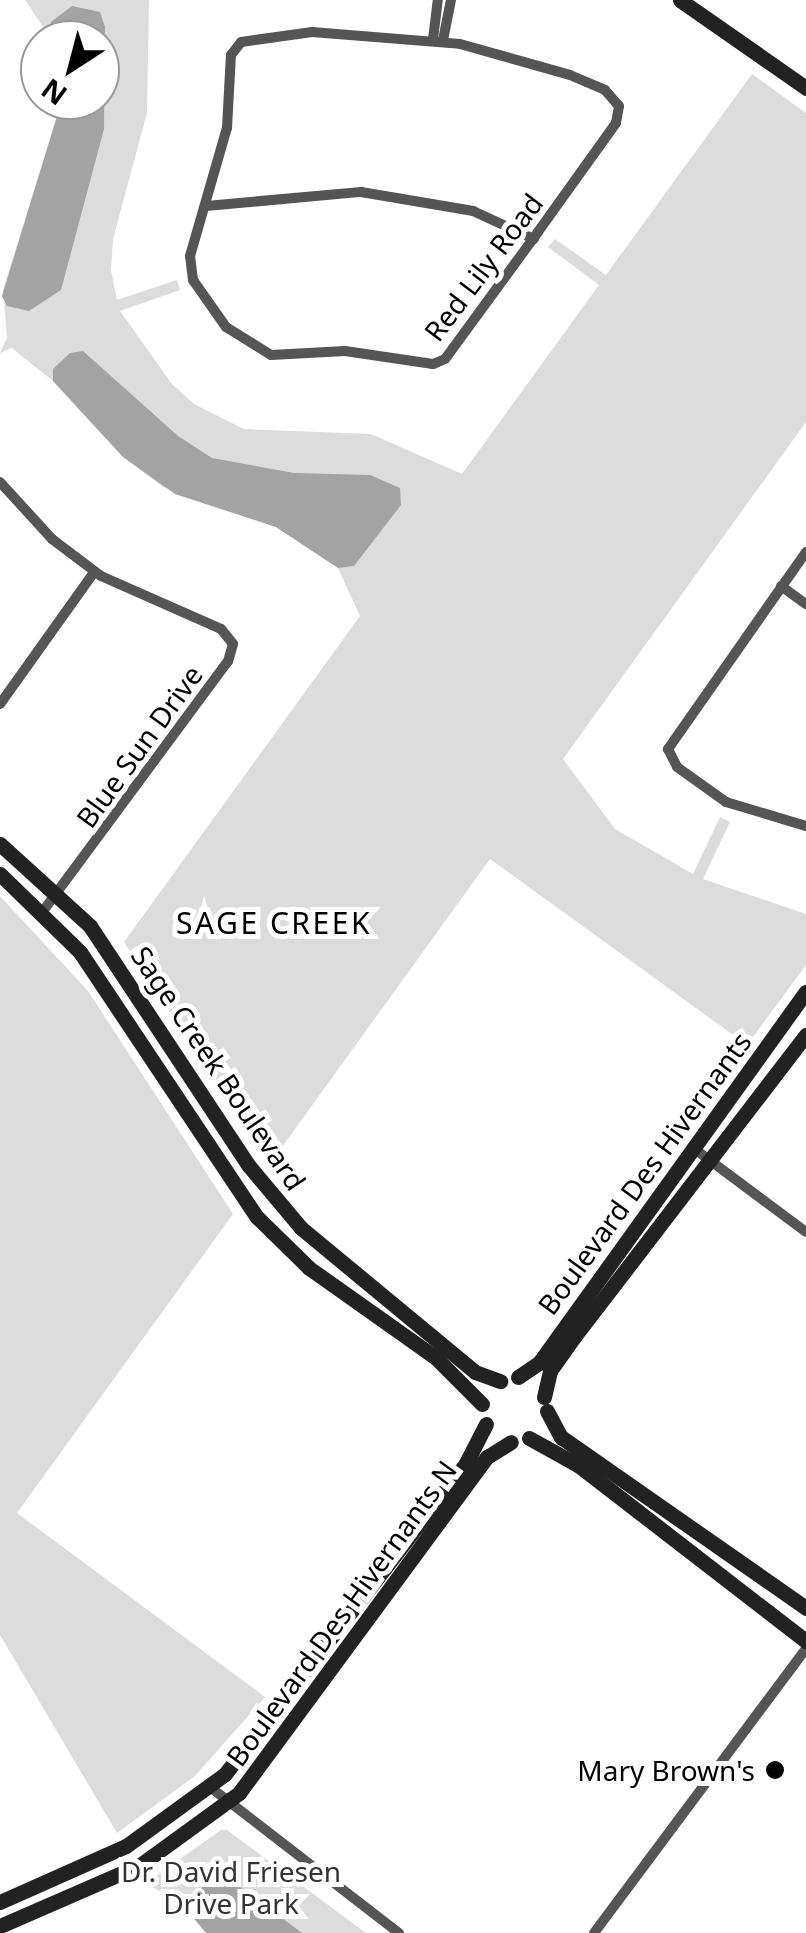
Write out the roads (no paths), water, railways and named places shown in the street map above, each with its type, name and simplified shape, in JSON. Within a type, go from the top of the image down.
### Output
[{"type":"street","points":[[438,0],[438,40]]},
{"type":"street","points":[[438,40],[451,0]]},
{"type":"street","points":[[680,0],[806,88]]},
{"type":"street","name":"Red Lily Road","points":[[312,32],[438,40],[570,75],[605,90],[619,106],[616,124],[445,359],[432,364],[346,351],[271,354],[226,326],[193,280],[190,256],[227,128],[231,55],[241,42],[312,32]]},
{"type":"street","points":[[206,206],[360,192],[473,211],[534,239]]},
{"type":"street","name":"Blue Sun Drive","points":[[0,482],[52,539],[95,571],[138,597],[221,629],[229,635],[232,654],[44,910]]},
{"type":"street","points":[[806,552],[668,750],[678,767],[726,802],[806,826]]},
{"type":"street","points":[[0,704],[95,571]]},
{"type":"street","points":[[781,586],[806,604]]},
{"type":"street","name":"Sage Creek Boulevard","points":[[0,844],[58,893],[148,1004],[276,1200],[324,1251],[462,1362],[500,1381]]},
{"type":"street","name":"Sage Creek Boulevard","points":[[0,874],[44,910],[98,977],[257,1217],[309,1268],[436,1358],[482,1404]]},
{"type":"street","name":"Boulevard Des Hivernants","points":[[518,1377],[540,1363],[806,992]]},
{"type":"street","name":"Boulevard Des Hivernants","points":[[545,1404],[550,1371],[806,1035]]},
{"type":"street","points":[[692,1147],[806,1232]]},
{"type":"street","points":[[806,1608],[561,1437],[545,1404],[518,1377],[500,1381],[482,1404],[486,1424],[512,1442],[529,1438],[578,1465],[806,1641]]},
{"type":"street","points":[[529,1438],[545,1404]]},
{"type":"street","name":"Boulevard Des Hivernants N","points":[[0,1902],[126,1846],[210,1787],[264,1728],[465,1465],[486,1424]]},
{"type":"street","name":"Boulevard Des Hivernants N","points":[[0,1926],[140,1865],[228,1803],[278,1747],[487,1456],[512,1442]]},
{"type":"street","points":[[594,1933],[806,1649]]},
{"type":"street","points":[[210,1787],[399,1933]]},
{"type":"place","name":"Mary Brown's","points":[[775,1770]]},
{"type":"district","name":"SAGE CREEK","points":[[274,923]]},
{"type":"park label","name":"Dr. David Friesen Drive Park","points":[[231,1887]]}]
